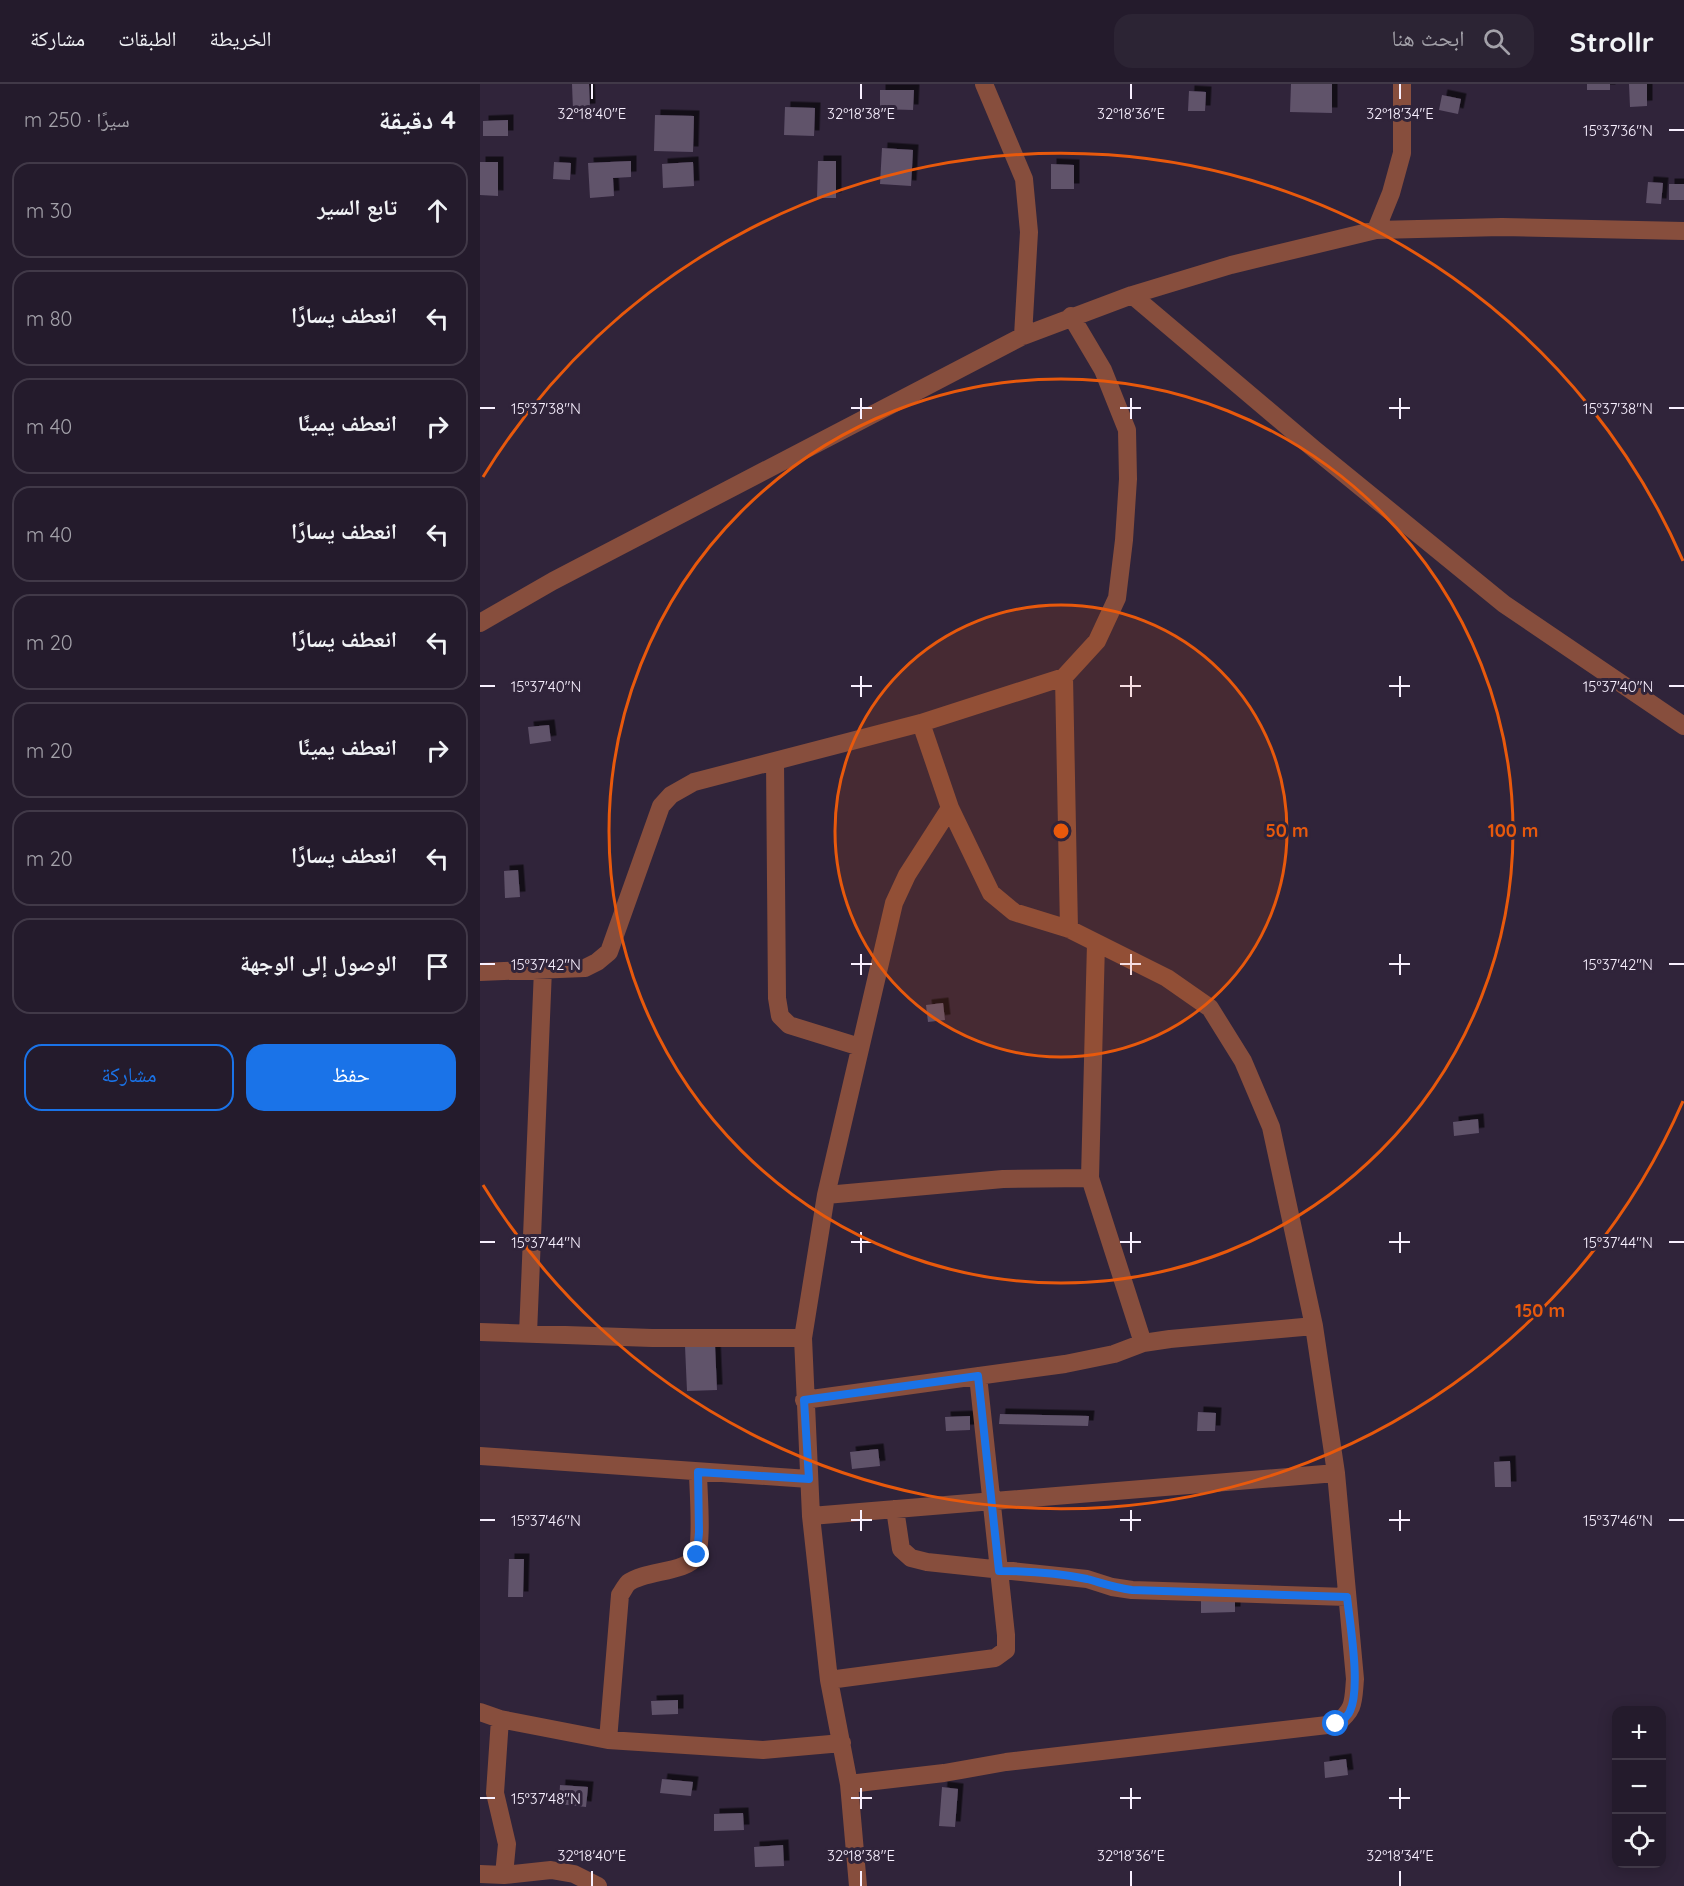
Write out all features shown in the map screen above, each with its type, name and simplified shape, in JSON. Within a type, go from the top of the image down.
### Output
[{"type":"street","points":[[984,84],[1024,179],[1029,232],[1023,336]]},
{"type":"street","points":[[1376,230],[1391,193],[1402,153],[1402,84]]},
{"type":"street","points":[[480,623],[553,582],[1023,336],[1071,316],[1132,295],[1231,265],[1376,230],[1502,227],[1684,231]]},
{"type":"street","points":[[1132,295],[1314,449],[1504,604],[1684,726]]},
{"type":"street","points":[[480,972],[585,968],[609,952],[661,806],[671,795],[694,782],[921,723],[1064,677],[1097,640],[1116,598],[1124,540],[1128,479],[1127,430],[1103,370],[1071,316]]},
{"type":"street","points":[[1064,677],[1068,929]]},
{"type":"street","points":[[849,1784],[944,1773],[1006,1762],[1336,1724],[1350,1713],[1354,1697],[1355,1679],[1336,1473],[1314,1326],[1271,1127],[1243,1061],[1210,1008],[1167,978],[1068,929],[1014,912],[991,893],[950,808],[921,723]]},
{"type":"street","points":[[775,761],[777,998],[780,1016],[789,1025],[860,1047]]},
{"type":"street","points":[[858,1886],[849,1784],[830,1680],[811,1516],[803,1338],[826,1195],[894,903],[907,875],[950,808]]},
{"type":"street","points":[[1096,943],[1090,1178],[1143,1343]]},
{"type":"street","points":[[528,1334],[543,969]]},
{"type":"street","points":[[826,1195],[1003,1179],[1090,1178]]},
{"type":"street","points":[[804,1400],[1065,1364],[1114,1354],[1143,1343],[1170,1338],[1314,1326]]},
{"type":"street","points":[[481,1337],[528,1334],[652,1338],[803,1338]]},
{"type":"street","points":[[830,1680],[995,1658],[1006,1650],[978,1376]]},
{"type":"street","points":[[480,1456],[809,1479]]},
{"type":"street","points":[[608,1740],[621,1595],[627,1584],[652,1573],[688,1565],[697,1555],[698,1472]]},
{"type":"street","points":[[811,1516],[1336,1473]]},
{"type":"street","points":[[895,1509],[901,1549],[911,1558],[927,1562],[1087,1579],[1112,1587],[1132,1590],[1347,1597]]},
{"type":"street","points":[[480,1712],[500,1719],[608,1740],[763,1750],[842,1743]]},
{"type":"street","points":[[500,1719],[495,1793],[507,1844],[504,1875]]},
{"type":"street","points":[[480,1874],[504,1875],[551,1870],[574,1874],[598,1886]]},
{"type":"building","points":[[572,84],[589,84],[590,109],[573,110]]},
{"type":"building","points":[[1291,84],[1332,84],[1332,113],[1290,112]]},
{"type":"building","points":[[1587,84],[1610,84],[1610,90],[1587,90]]},
{"type":"building","points":[[1629,84],[1647,84],[1647,106],[1630,107]]},
{"type":"building","points":[[880,90],[914,90],[913,110],[880,109]]},
{"type":"building","points":[[1189,91],[1206,92],[1205,111],[1188,111]]},
{"type":"building","points":[[1442,95],[1461,99],[1458,114],[1439,110]]},
{"type":"building","points":[[785,107],[815,108],[814,136],[784,135]]},
{"type":"building","points":[[655,115],[694,116],[693,152],[654,151]]},
{"type":"building","points":[[508,120],[508,136],[483,136],[483,121]]},
{"type":"building","points":[[882,148],[913,150],[911,186],[880,184]]},
{"type":"building","points":[[631,161],[631,177],[613,178],[614,196],[590,198],[588,163]]},
{"type":"building","points":[[818,161],[836,161],[836,198],[817,198]]},
{"type":"building","points":[[480,162],[498,162],[498,196],[480,195]]},
{"type":"building","points":[[554,162],[571,163],[570,180],[553,179]]},
{"type":"building","points":[[693,162],[694,186],[663,188],[662,164]]},
{"type":"building","points":[[1051,164],[1074,165],[1074,189],[1051,189]]},
{"type":"building","points":[[1648,182],[1663,183],[1661,204],[1646,203]]},
{"type":"building","points":[[1669,184],[1684,184],[1684,200],[1669,200]]},
{"type":"building","points":[[549,725],[551,741],[530,744],[528,727]]},
{"type":"building","points":[[518,870],[520,897],[505,898],[504,871]]},
{"type":"building","points":[[943,1003],[945,1020],[928,1022],[926,1005]]},
{"type":"building","points":[[1478,1119],[1479,1133],[1454,1136],[1453,1122]]},
{"type":"building","points":[[715,1345],[717,1390],[687,1391],[685,1346]]},
{"type":"building","points":[[1198,1412],[1216,1413],[1215,1431],[1197,1431]]},
{"type":"building","points":[[1000,1414],[1089,1416],[1088,1426],[999,1424]]},
{"type":"building","points":[[970,1416],[970,1430],[946,1431],[945,1417]]},
{"type":"building","points":[[878,1449],[880,1466],[852,1469],[850,1452]]},
{"type":"building","points":[[1510,1461],[1511,1487],[1495,1487],[1494,1462]]},
{"type":"building","points":[[509,1559],[524,1559],[523,1597],[508,1597]]},
{"type":"building","points":[[1235,1598],[1235,1612],[1201,1613],[1201,1599]]},
{"type":"building","points":[[678,1700],[678,1714],[652,1715],[651,1701]]},
{"type":"building","points":[[1346,1759],[1348,1775],[1325,1778],[1324,1762]]},
{"type":"building","points":[[662,1779],[693,1782],[691,1796],[660,1793]]},
{"type":"building","points":[[560,1785],[588,1787],[586,1807],[559,1804]]},
{"type":"building","points":[[942,1787],[958,1789],[955,1827],[939,1826]]},
{"type":"building","points":[[743,1813],[744,1830],[714,1831],[714,1814]]},
{"type":"building","points":[[783,1845],[784,1866],[755,1867],[754,1847]]},
{"type":"route","points":[[697,1555],[698,1472],[809,1479],[804,1400],[978,1376],[999,1571],[1087,1579],[1112,1587],[1132,1590],[1347,1597],[1355,1679],[1354,1697],[1350,1713],[1336,1724]]}]
